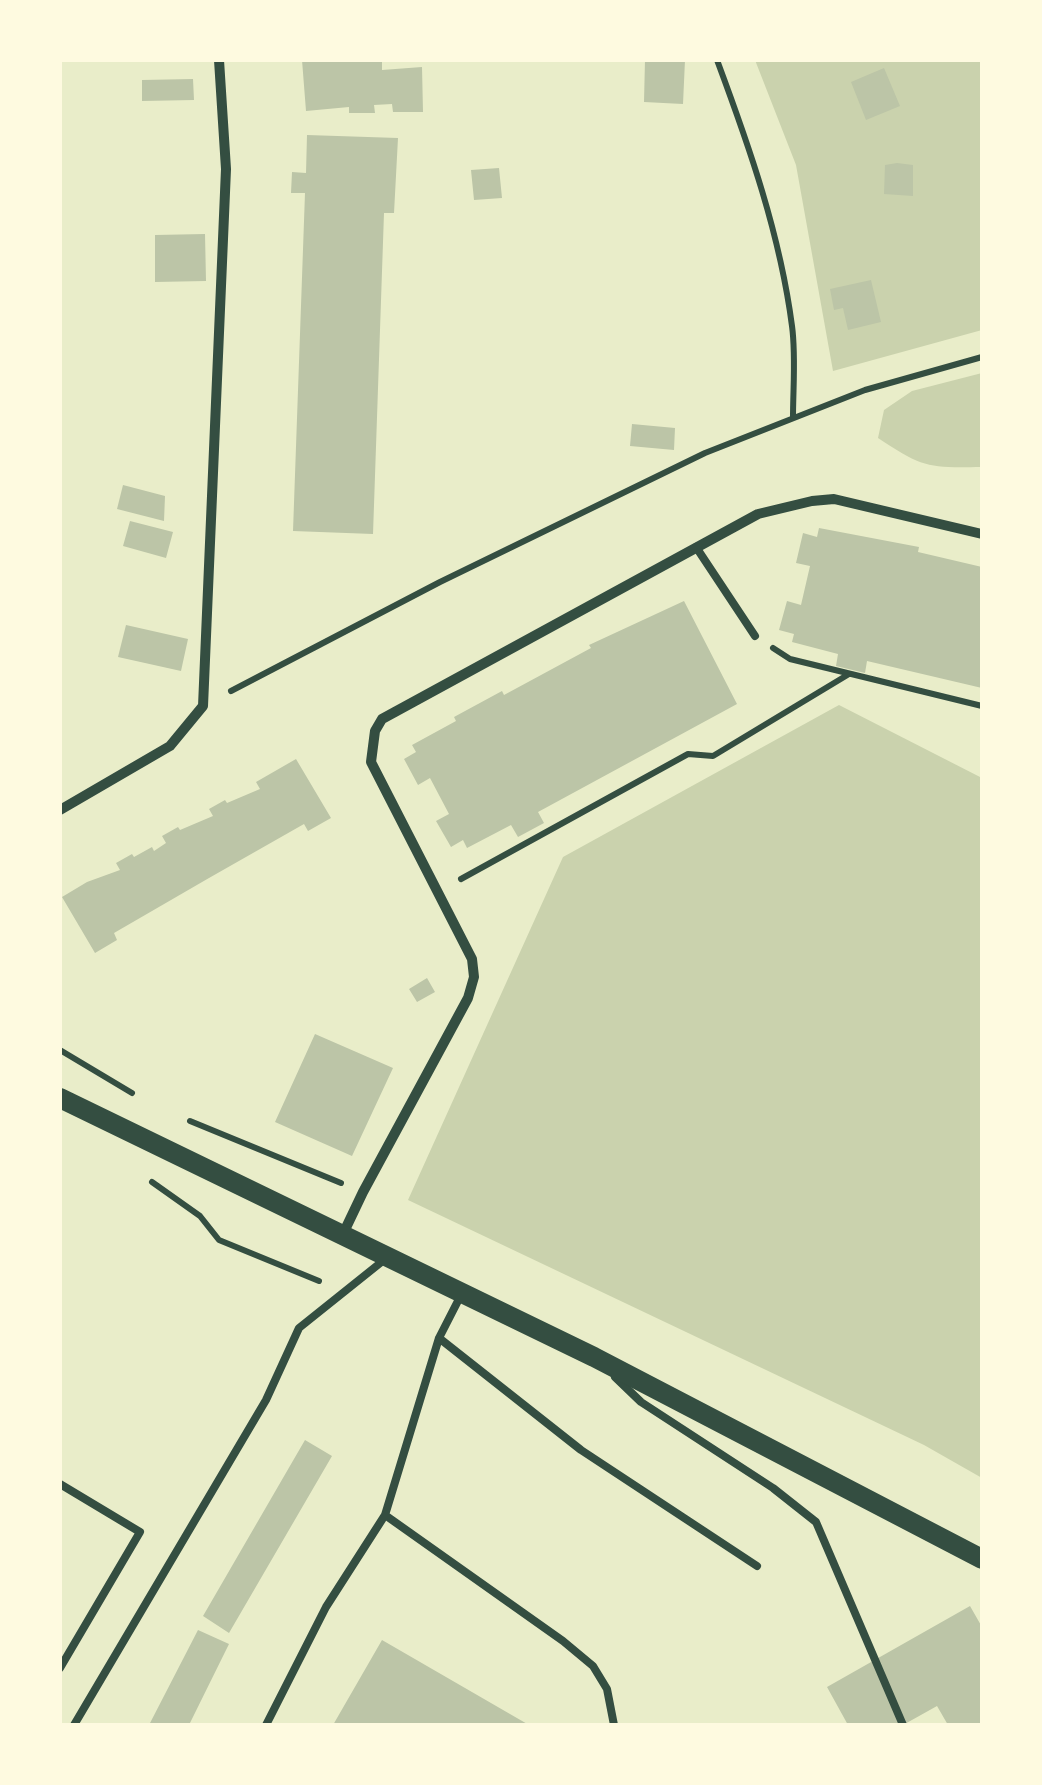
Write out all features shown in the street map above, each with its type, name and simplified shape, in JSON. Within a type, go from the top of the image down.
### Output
[{"type":"main road","points":[[60,1098],[594,1357],[982,1560]]},
{"type":"street","points":[[60,810],[170,746],[203,706],[226,169],[219,60]]},
{"type":"street","points":[[343,1234],[468,998],[474,976],[472,958],[371,762],[374,732],[382,718],[758,514],[834,499],[982,534]]},
{"type":"lane","points":[[696,547],[755,636]]},
{"type":"lane","points":[[74,1725],[266,1400],[299,1328],[389,1256]]},
{"type":"lane","points":[[266,1725],[326,1607],[385,1515],[439,1338],[462,1291]]},
{"type":"lane","points":[[439,1338],[581,1450],[757,1566]]},
{"type":"lane","points":[[594,1357],[642,1402],[773,1488],[816,1522],[903,1725]]},
{"type":"lane","points":[[60,1484],[140,1532],[60,1668]]},
{"type":"lane","points":[[385,1515],[593,1666],[607,1689],[614,1725]]},
{"type":"path","points":[[717,60],[748,143],[777,247],[792,329],[793,418]]},
{"type":"path","points":[[203,706],[440,582],[704,453],[865,390],[982,357]]},
{"type":"path","points":[[790,659],[982,706]]},
{"type":"path","points":[[438,892],[688,754],[713,756],[849,674]]},
{"type":"path","points":[[174,1114],[362,1192]]},
{"type":"green space","points":[[755,60],[982,60],[982,330],[833,371],[796,165]]},
{"type":"green space","points":[[982,373],[982,467],[927,464],[878,438],[884,410],[912,391]]},
{"type":"green space","points":[[839,705],[982,778],[982,1478],[924,1445],[408,1200],[563,857]]},
{"type":"building","points":[[302,60],[382,60],[382,70],[422,67],[423,112],[393,112],[392,104],[374,105],[375,113],[349,113],[349,107],[306,111]]},
{"type":"building","points":[[645,60],[685,60],[683,104],[644,102]]},
{"type":"building","points":[[884,68],[900,106],[866,120],[851,82]]},
{"type":"building","points":[[193,79],[194,100],[142,101],[142,80]]},
{"type":"building","points":[[307,135],[398,138],[394,213],[384,213],[373,534],[293,531],[305,193],[291,193],[292,172],[306,173]]},
{"type":"building","points":[[885,165],[913,165],[913,196],[884,194]]},
{"type":"building","points":[[499,168],[502,198],[474,200],[471,170]]},
{"type":"building","points":[[205,234],[206,281],[155,282],[155,235]]},
{"type":"building","points":[[871,280],[881,322],[848,330],[843,308],[834,310],[830,289]]},
{"type":"building","points":[[632,424],[675,428],[674,450],[630,446]]},
{"type":"building","points":[[123,485],[165,496],[164,521],[117,509]]},
{"type":"building","points":[[130,521],[173,532],[166,558],[123,546]]},
{"type":"building","points":[[819,528],[919,547],[918,552],[982,567],[982,688],[867,661],[865,673],[836,666],[838,654],[792,642],[794,634],[779,630],[787,601],[801,605],[810,566],[796,563],[803,533],[817,537]]},
{"type":"building","points":[[684,601],[737,704],[538,812],[544,823],[518,837],[511,825],[467,848],[463,840],[451,847],[436,821],[449,814],[430,778],[418,785],[404,759],[416,752],[412,745],[502,691],[504,695],[591,648],[589,645]]},
{"type":"building","points":[[126,625],[188,639],[181,671],[118,657]]},
{"type":"building","points":[[296,759],[331,818],[308,831],[304,824],[209,878],[114,933],[117,940],[95,953],[62,897],[87,882],[120,870],[116,863],[132,854],[134,857],[152,847],[154,851],[166,843],[162,836],[178,827],[180,830],[213,816],[209,809],[225,800],[227,803],[260,789],[256,782]]},
{"type":"building","points":[[427,978],[435,992],[417,1002],[409,989]]},
{"type":"building","points":[[315,1034],[393,1068],[352,1156],[275,1122]]},
{"type":"building","points":[[305,1440],[332,1456],[229,1633],[203,1616]]},
{"type":"building","points":[[970,1606],[982,1627],[982,1725],[948,1725],[937,1706],[903,1725],[848,1725],[827,1687]]},
{"type":"building","points":[[198,1630],[229,1644],[189,1725],[149,1725]]},
{"type":"building","points":[[382,1640],[529,1725],[333,1725]]}]
